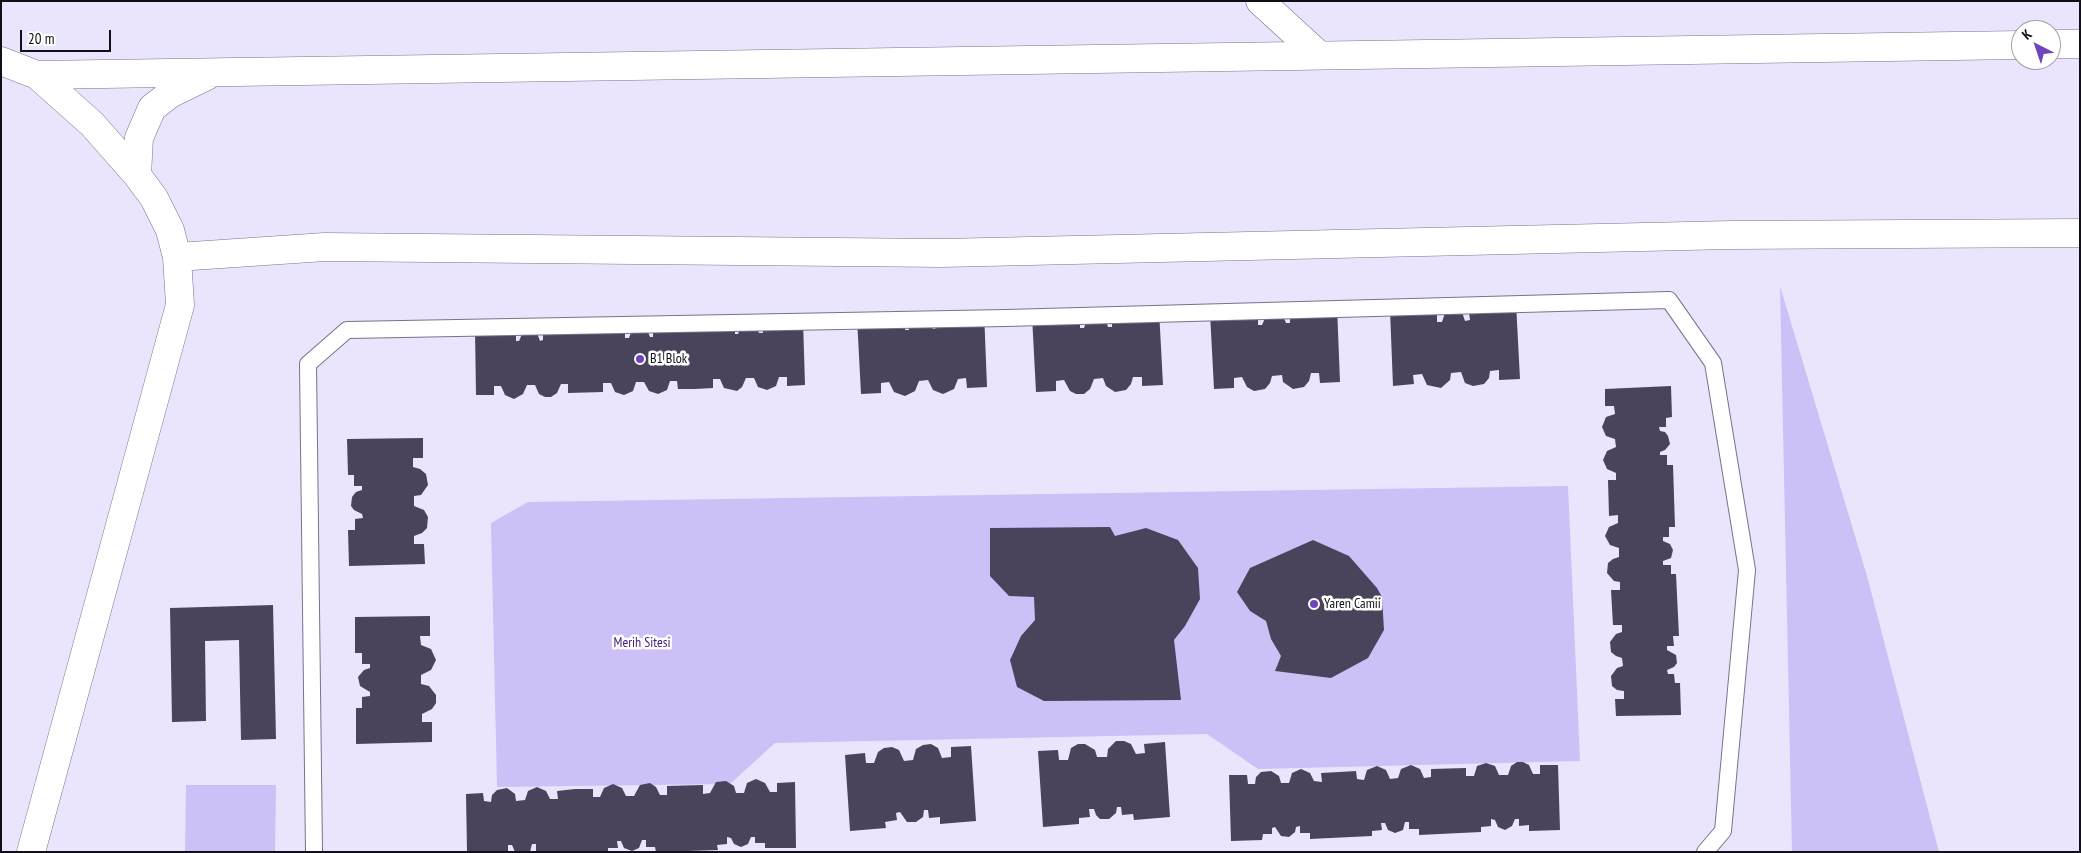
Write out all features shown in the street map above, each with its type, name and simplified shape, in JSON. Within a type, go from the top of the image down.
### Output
[{"type":"street","points":[[1260,1],[1319,55]]},
{"type":"street","points":[[2061,44],[2080,44]]},
{"type":"street","points":[[37,75],[2011,45]]},
{"type":"street","points":[[1,61],[37,75],[92,124],[137,175],[154,198],[170,230],[178,257],[180,305],[31,852]]},
{"type":"street","points":[[137,175],[139,138],[152,108],[170,94],[214,72]]},
{"type":"street","points":[[178,257],[324,247],[942,253],[1721,235],[2080,233]]},
{"type":"lane","points":[[314,852],[308,364],[347,330],[1006,318],[1669,300],[1713,363],[1747,570],[1723,831],[1705,852]]},
{"type":"green space","points":[[1780,286],[1867,576],[1939,852],[1792,852]]},
{"type":"green space","name":"Merih Sitesi","points":[[1568,486],[1580,761],[1258,769],[1207,734],[775,743],[730,784],[497,787],[491,523],[528,502]]},
{"type":"green space","points":[[186,785],[276,785],[275,852],[185,852]]},
{"type":"building","points":[[1516,303],[1520,379],[1499,380],[1499,370],[1490,371],[1489,378],[1484,384],[1473,386],[1465,383],[1461,372],[1451,373],[1450,380],[1441,388],[1427,385],[1422,374],[1413,375],[1414,384],[1393,386],[1390,310],[1437,314],[1437,322],[1442,322],[1445,313],[1462,312],[1465,321],[1470,320],[1469,312]]},
{"type":"building","points":[[1337,306],[1340,382],[1320,383],[1319,373],[1311,373],[1309,381],[1304,387],[1293,389],[1283,382],[1282,375],[1272,376],[1270,383],[1265,389],[1254,391],[1247,387],[1242,377],[1234,378],[1234,388],[1214,389],[1210,313],[1258,317],[1258,325],[1262,325],[1266,316],[1284,318],[1286,323],[1290,323],[1290,315]]},
{"type":"building","points":[[1159,310],[1163,385],[1142,386],[1142,377],[1133,377],[1131,384],[1126,390],[1115,392],[1106,386],[1103,378],[1094,379],[1090,389],[1084,394],[1076,394],[1070,391],[1064,380],[1056,381],[1056,391],[1036,392],[1032,316],[1080,320],[1080,328],[1084,328],[1086,322],[1106,321],[1108,327],[1112,327],[1112,319]]},
{"type":"building","points":[[984,311],[987,387],[967,388],[966,378],[958,379],[954,389],[943,394],[933,390],[928,380],[919,381],[915,391],[905,396],[894,392],[889,382],[881,383],[881,393],[861,394],[857,318],[905,322],[905,330],[909,330],[909,327],[932,326],[933,329],[937,328],[937,320]]},
{"type":"building","points":[[803,320],[805,385],[787,386],[787,377],[779,377],[776,386],[767,390],[758,387],[754,378],[746,378],[742,387],[737,391],[724,388],[720,379],[713,379],[713,388],[695,389],[678,389],[677,381],[670,381],[667,390],[658,394],[649,391],[644,382],[636,382],[633,391],[624,395],[615,392],[611,383],[603,383],[603,392],[568,393],[568,384],[561,384],[557,393],[551,397],[539,394],[535,385],[527,385],[523,394],[514,399],[505,395],[501,386],[494,386],[494,395],[476,395],[475,330],[516,334],[516,341],[519,341],[522,334],[537,333],[540,341],[543,340],[543,334],[625,331],[625,338],[629,338],[632,330],[648,332],[650,337],[653,337],[653,330],[735,327],[735,334],[738,334],[740,329],[757,328],[759,333],[763,333],[762,326]]},
{"type":"building","points":[[1671,386],[1672,417],[1666,418],[1666,427],[1659,427],[1660,431],[1665,432],[1668,436],[1670,444],[1665,450],[1660,452],[1660,455],[1667,455],[1667,465],[1673,465],[1675,527],[1669,527],[1669,537],[1663,537],[1663,541],[1670,544],[1673,550],[1671,558],[1663,561],[1663,565],[1671,565],[1671,574],[1676,574],[1679,636],[1673,636],[1674,646],[1667,646],[1667,650],[1676,655],[1677,663],[1674,667],[1667,670],[1668,674],[1674,674],[1675,683],[1680,683],[1681,715],[1616,716],[1615,699],[1624,699],[1624,691],[1617,690],[1612,686],[1611,676],[1617,668],[1623,666],[1622,658],[1611,652],[1610,642],[1616,634],[1622,632],[1622,625],[1613,625],[1611,590],[1620,590],[1620,582],[1614,581],[1607,573],[1608,563],[1619,557],[1619,548],[1610,545],[1605,536],[1609,527],[1618,523],[1618,515],[1609,516],[1608,480],[1616,480],[1616,473],[1607,469],[1603,460],[1607,451],[1616,447],[1615,439],[1606,436],[1602,427],[1606,417],[1615,414],[1614,406],[1605,406],[1605,389]]},
{"type":"building","points":[[423,438],[423,458],[413,458],[413,467],[420,469],[426,474],[428,485],[421,495],[414,496],[414,506],[424,510],[428,517],[427,528],[422,533],[414,536],[414,544],[424,544],[425,564],[349,566],[348,530],[355,530],[355,519],[363,518],[362,514],[351,506],[352,497],[356,492],[362,490],[362,486],[354,486],[354,475],[348,475],[347,439]]},
{"type":"building","points":[[1110,527],[1115,536],[1146,528],[1178,540],[1198,568],[1200,599],[1185,626],[1174,640],[1181,700],[1044,701],[1017,687],[1010,660],[1021,636],[1035,620],[1034,597],[1009,596],[990,576],[990,528]]},
{"type":"building","name":"Yaren Camii","points":[[1313,540],[1349,556],[1377,588],[1382,597],[1384,630],[1368,658],[1331,678],[1275,671],[1281,656],[1271,639],[1266,621],[1250,611],[1237,592],[1250,568]]},
{"type":"building","points":[[273,605],[276,739],[241,740],[239,640],[205,641],[206,721],[172,722],[170,608]]},
{"type":"building","points":[[430,616],[430,636],[420,636],[421,645],[431,649],[436,660],[431,670],[421,675],[421,684],[429,686],[436,695],[436,703],[432,709],[422,714],[422,722],[432,722],[432,742],[356,744],[356,708],[362,708],[362,697],[370,696],[370,692],[360,686],[358,677],[364,670],[370,668],[370,664],[362,664],[362,653],[355,653],[355,617]]},
{"type":"building","points":[[1116,741],[1124,741],[1131,744],[1136,754],[1145,753],[1144,744],[1165,742],[1170,817],[1134,820],[1133,814],[1122,815],[1121,807],[1117,807],[1116,813],[1109,819],[1100,819],[1094,809],[1089,809],[1090,817],[1079,818],[1079,824],[1043,827],[1038,751],[1058,750],[1059,760],[1068,760],[1071,748],[1078,744],[1085,744],[1095,750],[1097,757],[1107,757],[1108,749]]},
{"type":"building","points":[[931,744],[938,748],[942,758],[951,757],[951,747],[971,746],[976,821],[940,824],[940,817],[929,818],[928,810],[924,810],[923,817],[916,822],[907,822],[900,812],[896,813],[897,820],[885,822],[886,828],[850,831],[845,755],[865,753],[866,763],[874,763],[878,752],[884,748],[892,747],[899,750],[904,761],[913,760],[916,749],[923,745]]},
{"type":"building","points":[[1517,762],[1529,765],[1533,774],[1540,774],[1540,765],[1558,765],[1560,830],[1529,831],[1529,825],[1519,826],[1519,819],[1515,819],[1512,826],[1505,830],[1498,827],[1495,820],[1491,819],[1491,826],[1481,827],[1481,832],[1419,835],[1419,829],[1409,829],[1409,822],[1405,822],[1403,830],[1395,833],[1388,830],[1385,823],[1381,823],[1382,830],[1372,831],[1372,836],[1310,839],[1310,833],[1300,833],[1300,826],[1296,827],[1295,832],[1289,837],[1281,836],[1275,827],[1272,828],[1272,834],[1263,834],[1262,840],[1231,841],[1229,775],[1247,775],[1248,784],[1255,784],[1256,777],[1261,772],[1271,771],[1279,776],[1281,783],[1289,783],[1292,773],[1301,769],[1310,773],[1314,781],[1322,782],[1321,773],[1356,771],[1357,779],[1364,780],[1367,770],[1377,766],[1386,770],[1390,779],[1398,778],[1401,769],[1411,765],[1420,769],[1424,778],[1431,777],[1431,769],[1466,768],[1466,776],[1474,776],[1477,766],[1486,763],[1495,766],[1499,775],[1508,775],[1511,766]]},
{"type":"building","points":[[756,779],[765,783],[770,792],[777,792],[777,783],[795,782],[796,848],[765,848],[765,843],[755,843],[755,837],[751,837],[748,844],[741,847],[734,844],[731,838],[727,837],[727,844],[717,845],[718,850],[656,852],[655,847],[646,847],[646,840],[642,840],[639,848],[632,851],[624,848],[621,841],[617,841],[618,848],[608,848],[608,852],[536,851],[536,844],[532,844],[530,852],[515,852],[512,845],[508,845],[508,852],[467,852],[466,794],[483,793],[484,801],[491,802],[492,795],[497,790],[507,788],[515,794],[516,801],[525,800],[528,791],[537,787],[546,791],[550,799],[558,799],[557,791],[575,789],[593,789],[593,797],[600,797],[604,788],[613,784],[622,788],[626,796],[634,796],[640,785],[650,783],[656,787],[660,795],[667,795],[667,786],[703,785],[703,794],[710,793],[716,782],[726,781],[734,786],[736,793],[744,793],[747,783]]},
{"type":"place","name":"B1 Blok","points":[[640,359]]},
{"type":"place","name":"Yaren Camii","points":[[1314,604]]}]
